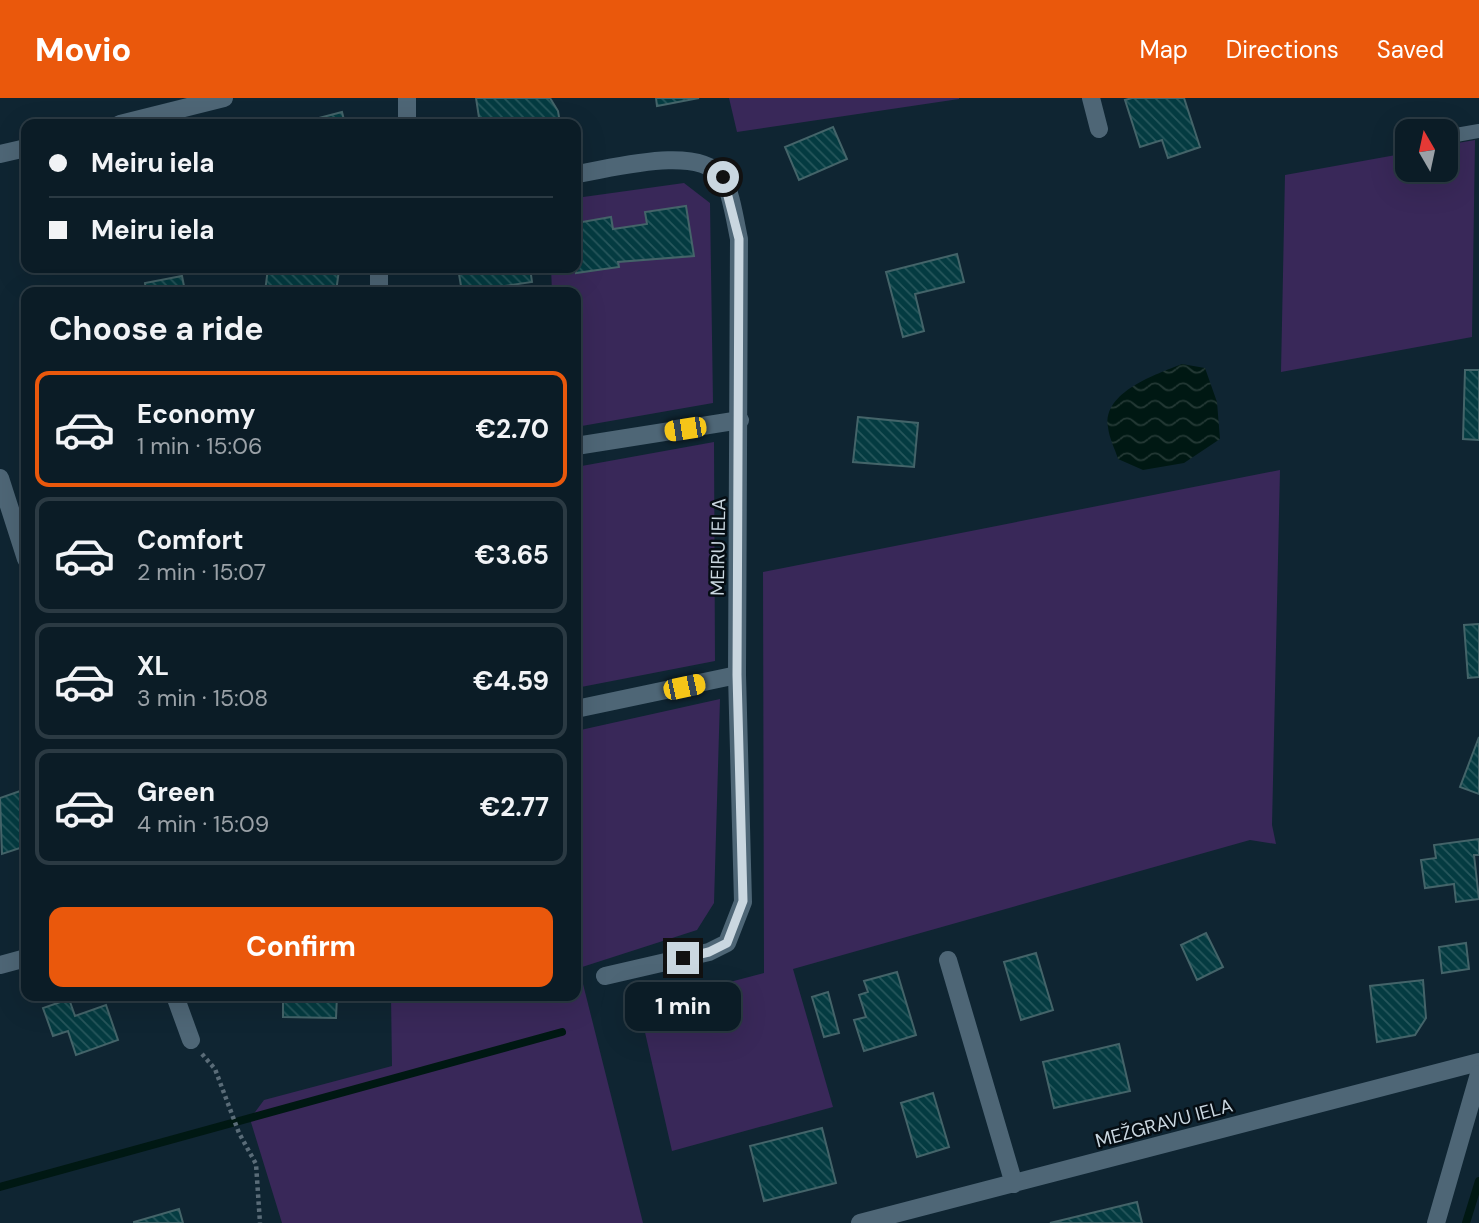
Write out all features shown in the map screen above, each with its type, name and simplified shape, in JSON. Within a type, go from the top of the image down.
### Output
[{"type":"street","points":[[140,119],[224,98]]},
{"type":"street","points":[[407,98],[407,119]]},
{"type":"street","points":[[1091,98],[1100,129]]},
{"type":"street","points":[[0,154],[21,149]]},
{"type":"street","name":"MEIRU IELA","points":[[581,173],[672,159],[701,161],[723,177],[739,239],[737,675],[743,901],[727,943],[709,952],[604,976]]},
{"type":"street","points":[[581,445],[740,420]]},
{"type":"street","points":[[0,478],[21,543]]},
{"type":"street","points":[[581,708],[737,675]]},
{"type":"street","points":[[0,965],[21,959]]},
{"type":"street","points":[[948,960],[1014,1184]]},
{"type":"street","points":[[177,1001],[191,1040]]},
{"type":"street","name":"MEŽGRAVU IELA","points":[[860,1223],[1479,1062]]},
{"type":"street","points":[[1436,1223],[1479,1074]]},
{"type":"lane","points":[[1458,134],[1479,131]]},
{"type":"path","points":[[191,1040],[215,1069],[239,1133],[257,1164],[260,1223]]},
{"type":"shaded area","points":[[729,98],[959,98],[959,99],[737,132]]},
{"type":"shaded area","points":[[1475,140],[1472,337],[1281,372],[1285,175],[1395,155],[1395,182],[1458,182],[1458,143]]},
{"type":"shaded area","points":[[684,183],[710,203],[713,403],[581,426],[581,287],[552,287],[551,273],[581,273],[581,197]]},
{"type":"shaded area","points":[[714,442],[715,661],[581,687],[581,466]]},
{"type":"shaded area","points":[[1280,470],[1272,825],[1276,844],[1250,840],[793,969],[833,1107],[672,1151],[639,1006],[764,973],[763,572]]},
{"type":"shaded area","points":[[720,699],[714,903],[697,930],[581,967],[581,730]]},
{"type":"shaded area","points":[[581,976],[643,1223],[282,1223],[250,1119],[264,1100],[392,1066],[391,1001],[581,1001]]},
{"type":"water","points":[[1182,364],[1205,368],[1217,402],[1220,439],[1184,463],[1143,470],[1118,459],[1108,427],[1108,415],[1114,404],[1133,386]]},
{"type":"building","points":[[476,98],[550,98],[559,119],[479,119]]},
{"type":"building","points":[[656,98],[699,98],[657,106]]},
{"type":"building","points":[[1184,98],[1200,147],[1168,158],[1162,140],[1140,147],[1125,100]]},
{"type":"building","points":[[342,112],[344,119],[315,119]]},
{"type":"building","points":[[833,127],[847,159],[799,180],[785,147]]},
{"type":"building","points":[[686,206],[694,256],[618,262],[619,267],[581,272],[581,222],[611,217],[613,229],[647,224],[645,212]]},
{"type":"building","points":[[957,254],[964,282],[915,294],[924,331],[903,337],[886,272]]},
{"type":"building","points":[[267,273],[339,273],[337,287],[266,287]]},
{"type":"building","points":[[459,273],[531,273],[532,282],[497,287],[461,287]]},
{"type":"building","points":[[182,276],[184,287],[145,287],[145,283]]},
{"type":"building","points":[[1465,370],[1479,370],[1479,440],[1463,439]]},
{"type":"building","points":[[858,417],[918,423],[914,467],[853,462]]},
{"type":"building","points":[[1479,624],[1479,677],[1468,678],[1464,625]]},
{"type":"building","points":[[1479,737],[1479,794],[1460,787]]},
{"type":"building","points":[[21,791],[21,848],[2,854],[0,798]]},
{"type":"building","points":[[1479,839],[1479,855],[1474,855],[1479,899],[1456,902],[1454,884],[1425,888],[1421,860],[1436,858],[1434,845]]},
{"type":"building","points":[[1206,933],[1223,967],[1197,980],[1181,945]]},
{"type":"building","points":[[1466,943],[1469,969],[1442,973],[1439,947]]},
{"type":"building","points":[[1036,953],[1053,1010],[1021,1020],[1004,962]]},
{"type":"building","points":[[897,972],[916,1035],[864,1051],[854,1020],[866,1017],[859,995],[868,992],[864,981]]},
{"type":"building","points":[[1423,980],[1426,1018],[1415,1035],[1377,1042],[1370,986]]},
{"type":"building","points":[[828,992],[839,1033],[824,1037],[812,997]]},
{"type":"building","points":[[70,1001],[75,1016],[106,1005],[118,1040],[76,1055],[68,1031],[53,1036],[43,1008]]},
{"type":"building","points":[[283,1001],[337,1001],[336,1018],[283,1017]]},
{"type":"building","points":[[1119,1044],[1130,1091],[1054,1108],[1043,1062]]},
{"type":"building","points":[[933,1093],[949,1147],[917,1157],[901,1103]]},
{"type":"building","points":[[822,1128],[836,1183],[764,1201],[750,1146]]},
{"type":"building","points":[[1137,1202],[1142,1223],[1050,1223]]},
{"type":"building","points":[[179,1209],[183,1223],[134,1223],[134,1222]]},
{"type":"waterway","points":[[0,1187],[562,1032]]},
{"type":"waterway","points":[[1466,1223],[1479,1181]]},
{"type":"route","points":[[683,958],[709,952],[727,943],[743,901],[737,675],[739,239],[723,177]]}]
